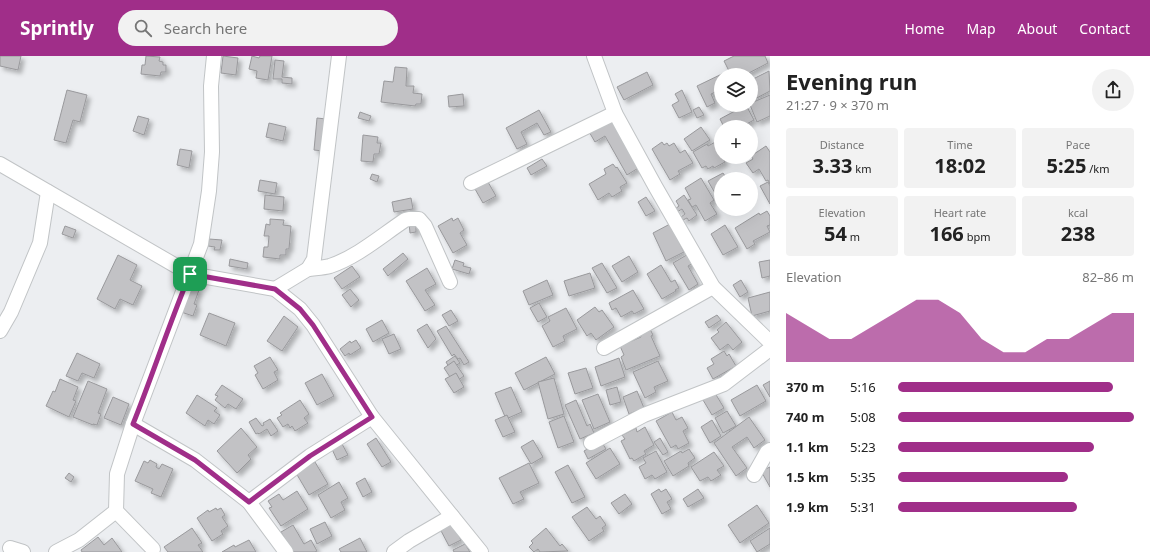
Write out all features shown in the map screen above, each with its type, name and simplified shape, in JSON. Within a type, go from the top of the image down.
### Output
[{"type":"street","points":[[152,549],[116,512],[117,474],[133,424],[201,244],[212,152],[211,86],[214,56]]},
{"type":"street","points":[[308,269],[314,259],[339,56]]},
{"type":"street","points":[[594,56],[615,113],[713,287],[770,342]]},
{"type":"street","points":[[471,183],[615,113]]},
{"type":"street","points":[[0,164],[190,274],[275,289],[300,309],[313,325],[372,417],[481,552]]},
{"type":"street","points":[[0,331],[11,312],[40,243],[48,192]]},
{"type":"street","points":[[275,289],[308,269],[328,266],[342,261],[405,220],[409,219],[418,219],[425,226],[450,282]]},
{"type":"street","points":[[604,348],[713,287]]},
{"type":"street","points":[[590,443],[644,415],[724,384],[770,349]]},
{"type":"street","points":[[249,502],[310,456],[372,417]]},
{"type":"street","points":[[133,424],[195,460],[249,502],[286,552]]},
{"type":"street","points":[[754,474],[767,452],[770,450]]},
{"type":"street","points":[[56,552],[79,540],[116,512]]},
{"type":"street","points":[[394,552],[409,541],[452,516]]},
{"type":"building","points":[[0,56],[21,56],[18,70],[0,66]]},
{"type":"building","points":[[146,56],[160,57],[159,61],[163,62],[163,65],[166,65],[166,72],[161,72],[160,76],[141,74],[142,65],[145,65]]},
{"type":"building","points":[[223,56],[238,58],[236,75],[221,73]]},
{"type":"building","points":[[252,56],[259,58],[260,56],[272,56],[268,80],[256,78],[257,71],[249,69]]},
{"type":"building","points":[[734,56],[765,56],[768,63],[758,68],[728,68],[724,61]]},
{"type":"building","points":[[275,60],[284,61],[282,77],[292,78],[292,84],[282,83],[282,79],[273,79]]},
{"type":"building","points":[[395,67],[407,68],[406,86],[414,86],[413,93],[422,94],[421,104],[416,104],[415,106],[381,102],[384,81],[393,82]]},
{"type":"building","points":[[769,71],[770,91],[758,97],[758,76]]},
{"type":"building","points":[[647,72],[653,85],[624,100],[617,87]]},
{"type":"building","points":[[714,78],[714,93],[711,94],[714,104],[707,107],[697,86]]},
{"type":"building","points":[[67,90],[87,95],[80,122],[73,120],[66,143],[54,140]]},
{"type":"building","points":[[682,90],[692,112],[679,118],[672,105],[679,101],[675,94]]},
{"type":"building","points":[[463,94],[464,106],[449,107],[448,96]]},
{"type":"building","points":[[770,95],[770,116],[758,122],[753,112],[758,112],[758,100]]},
{"type":"building","points":[[699,107],[704,115],[697,118],[693,110]]},
{"type":"building","points":[[539,110],[551,132],[544,135],[537,123],[521,132],[527,144],[517,149],[506,128]]},
{"type":"building","points":[[360,112],[371,116],[369,121],[358,118]]},
{"type":"building","points":[[733,112],[750,112],[754,120],[720,120]]},
{"type":"building","points":[[138,116],[149,119],[144,135],[133,131]]},
{"type":"building","points":[[610,117],[640,167],[627,175],[605,136],[595,142],[588,130]]},
{"type":"building","points":[[317,118],[326,119],[323,151],[314,150]]},
{"type":"building","points":[[269,123],[286,127],[283,141],[266,137]]},
{"type":"building","points":[[701,127],[710,140],[692,151],[684,139]]},
{"type":"building","points":[[363,135],[378,137],[377,143],[381,143],[379,154],[374,154],[373,162],[361,161]]},
{"type":"building","points":[[662,142],[664,145],[667,143],[669,146],[674,143],[680,153],[685,150],[693,163],[678,171],[680,174],[670,180],[652,149]]},
{"type":"building","points":[[714,143],[714,164],[721,164],[708,169],[706,166],[702,168],[693,152],[707,144],[708,146]]},
{"type":"building","points":[[766,146],[770,152],[770,184],[768,180],[766,181],[759,169],[752,172],[747,164],[758,164],[758,151]]},
{"type":"building","points":[[180,149],[192,151],[189,168],[177,165]]},
{"type":"building","points":[[542,159],[547,166],[531,175],[527,168]]},
{"type":"building","points":[[613,164],[616,168],[617,167],[627,183],[620,187],[622,191],[612,197],[609,193],[598,200],[589,184],[606,174],[604,169]]},
{"type":"building","points":[[372,174],[379,176],[377,182],[370,179]]},
{"type":"building","points":[[701,178],[714,200],[710,203],[714,209],[714,216],[705,221],[696,205],[692,207],[688,200],[691,199],[685,188]]},
{"type":"building","points":[[714,178],[714,191],[708,181]]},
{"type":"building","points":[[260,180],[277,183],[275,194],[258,191]]},
{"type":"building","points":[[488,182],[496,196],[483,203],[475,189]]},
{"type":"building","points":[[768,182],[770,186],[770,204],[760,186]]},
{"type":"building","points":[[265,195],[284,197],[283,211],[264,209]]},
{"type":"building","points":[[684,195],[697,215],[689,221],[687,218],[683,220],[681,217],[685,214],[682,209],[677,212],[675,209],[679,206],[676,201]]},
{"type":"building","points":[[646,197],[655,211],[646,216],[638,202]]},
{"type":"building","points":[[411,198],[413,209],[394,212],[392,202]]},
{"type":"building","points":[[767,211],[770,216],[770,225],[767,226],[770,232],[753,241],[755,244],[747,249],[735,228],[754,216],[758,216],[759,213],[760,215]]},
{"type":"building","points":[[452,218],[453,221],[458,218],[464,230],[460,233],[467,245],[453,253],[438,226]]},
{"type":"building","points":[[270,219],[284,220],[283,225],[291,226],[289,249],[286,249],[286,255],[280,255],[280,259],[263,257],[264,247],[268,247],[269,236],[264,236],[266,224],[270,225]]},
{"type":"building","points":[[409,223],[416,223],[416,232],[410,233]]},
{"type":"building","points":[[670,224],[684,252],[666,261],[653,233]]},
{"type":"building","points":[[725,225],[738,247],[723,255],[711,234]]},
{"type":"building","points":[[65,226],[76,230],[73,238],[62,234]]},
{"type":"building","points":[[209,239],[222,240],[220,250],[214,250],[215,247],[208,246]]},
{"type":"building","points":[[403,253],[408,259],[388,276],[383,269]]},
{"type":"building","points":[[690,253],[695,262],[688,266],[698,284],[689,290],[673,263]]},
{"type":"building","points":[[118,255],[137,265],[130,280],[142,286],[133,305],[120,299],[115,309],[97,299]]},
{"type":"building","points":[[629,256],[638,272],[622,282],[612,266]]},
{"type":"building","points":[[230,259],[248,263],[247,269],[229,266]]},
{"type":"building","points":[[455,260],[464,263],[463,266],[471,268],[469,274],[452,269]]},
{"type":"building","points":[[770,260],[770,276],[762,278],[759,262]]},
{"type":"building","points":[[602,263],[617,288],[607,293],[592,268]]},
{"type":"building","points":[[661,265],[671,282],[675,280],[679,288],[662,299],[647,274]]},
{"type":"building","points":[[352,266],[360,277],[342,289],[334,278]]},
{"type":"building","points":[[427,268],[436,284],[425,290],[435,305],[425,311],[406,281]]},
{"type":"building","points":[[590,273],[595,288],[569,296],[564,281]]},
{"type":"building","points":[[547,280],[553,295],[529,305],[523,291]]},
{"type":"building","points":[[741,280],[748,292],[740,297],[733,285]]},
{"type":"building","points":[[190,287],[199,290],[194,304],[197,305],[193,316],[181,312]]},
{"type":"building","points":[[350,289],[359,300],[351,307],[342,295]]},
{"type":"building","points":[[633,290],[644,309],[634,314],[632,311],[621,317],[616,308],[612,310],[609,303]]},
{"type":"building","points":[[770,292],[770,311],[752,316],[748,298]]},
{"type":"building","points":[[539,303],[547,317],[538,322],[530,308]]},
{"type":"building","points":[[595,307],[599,312],[602,310],[614,327],[596,340],[591,333],[587,336],[577,320]]},
{"type":"building","points":[[566,308],[577,329],[563,336],[565,341],[553,347],[542,326],[550,321],[548,317]]},
{"type":"building","points":[[451,310],[458,321],[449,326],[442,315]]},
{"type":"building","points":[[209,313],[235,323],[226,346],[200,335]]},
{"type":"building","points":[[717,315],[721,320],[709,328],[705,322]]},
{"type":"building","points":[[284,316],[298,327],[282,351],[267,341]]},
{"type":"building","points":[[382,320],[389,333],[373,342],[366,329]]},
{"type":"building","points":[[726,322],[742,342],[733,350],[728,344],[720,350],[711,338],[719,332],[717,330]]},
{"type":"building","points":[[427,324],[436,339],[428,348],[417,330]]},
{"type":"building","points":[[446,326],[469,362],[464,365],[460,358],[458,359],[454,354],[452,356],[437,331]]},
{"type":"building","points":[[649,327],[653,335],[651,336],[660,356],[626,370],[621,357],[624,355],[620,346],[641,337],[639,332]]},
{"type":"building","points":[[394,334],[401,349],[389,354],[382,339]]},
{"type":"building","points":[[356,340],[361,348],[350,355],[349,353],[345,356],[340,349],[350,341],[351,343]]},
{"type":"building","points":[[724,351],[727,356],[729,354],[736,366],[713,379],[707,368],[714,364],[711,359]]},
{"type":"building","points":[[77,353],[100,364],[94,378],[82,373],[78,381],[66,376]]},
{"type":"building","points":[[455,356],[460,363],[450,369],[446,362]]},
{"type":"building","points":[[270,357],[278,370],[274,372],[278,380],[263,389],[255,375],[258,373],[254,366]]},
{"type":"building","points":[[546,357],[555,374],[524,390],[515,373]]},
{"type":"building","points":[[619,358],[625,377],[601,386],[595,367]]},
{"type":"building","points":[[454,361],[464,376],[454,383],[444,368]]},
{"type":"building","points":[[658,361],[668,381],[654,387],[656,392],[645,398],[633,372]]},
{"type":"building","points":[[586,368],[593,388],[575,394],[568,373]]},
{"type":"building","points":[[456,373],[464,387],[454,393],[445,379]]},
{"type":"building","points":[[322,374],[334,396],[317,405],[305,383]]},
{"type":"building","points":[[554,378],[564,414],[548,419],[538,382]]},
{"type":"building","points":[[60,379],[78,387],[73,400],[76,401],[69,417],[46,406],[53,391],[55,392]]},
{"type":"building","points":[[88,381],[107,389],[98,413],[101,414],[97,425],[93,425],[73,417]]},
{"type":"building","points":[[770,381],[770,397],[763,385]]},
{"type":"building","points":[[222,385],[243,399],[236,409],[228,404],[225,408],[215,400],[218,396],[215,395]]},
{"type":"building","points":[[757,385],[766,401],[740,416],[731,400]]},
{"type":"building","points":[[511,387],[522,412],[506,419],[495,393]]},
{"type":"building","points":[[617,387],[621,402],[610,405],[606,390]]},
{"type":"building","points":[[637,391],[644,408],[629,414],[623,397]]},
{"type":"building","points":[[715,393],[724,408],[712,415],[703,400]]},
{"type":"building","points":[[598,394],[610,422],[594,429],[582,400]]},
{"type":"building","points":[[197,395],[217,408],[214,411],[220,415],[214,424],[208,420],[205,426],[186,413]]},
{"type":"building","points":[[113,397],[129,404],[121,425],[104,418]]},
{"type":"building","points":[[300,400],[309,414],[304,418],[308,423],[295,431],[292,426],[290,428],[288,424],[283,427],[277,418],[282,415],[280,413]]},
{"type":"building","points":[[576,400],[587,426],[590,424],[594,433],[580,439],[565,405]]},
{"type":"building","points":[[727,411],[736,426],[723,433],[715,418]]},
{"type":"building","points":[[672,412],[676,420],[682,417],[688,428],[683,431],[689,443],[678,449],[676,445],[671,448],[656,421]]},
{"type":"building","points":[[507,415],[515,432],[503,437],[495,420]]},
{"type":"building","points":[[564,416],[574,442],[558,448],[549,422]]},
{"type":"building","points":[[749,417],[765,440],[754,448],[747,437],[732,447],[747,468],[736,476],[714,443]]},
{"type":"building","points":[[256,418],[262,426],[264,425],[263,423],[270,419],[278,431],[271,436],[267,429],[259,434],[256,434],[249,422]]},
{"type":"building","points":[[712,420],[721,436],[710,443],[701,427]]},
{"type":"building","points":[[645,427],[654,445],[644,451],[646,454],[634,461],[632,458],[630,459],[621,441],[625,439],[622,435],[636,428],[637,432]]},
{"type":"building","points":[[241,428],[257,447],[248,455],[251,459],[237,473],[217,451]]},
{"type":"building","points":[[376,438],[391,462],[382,467],[367,444]]},
{"type":"building","points":[[660,438],[668,452],[663,455],[654,442]]},
{"type":"building","points":[[533,440],[543,457],[531,464],[521,447]]},
{"type":"building","points":[[601,441],[606,449],[588,459],[584,451]]},
{"type":"building","points":[[341,442],[348,455],[337,460],[331,447]]},
{"type":"building","points":[[610,448],[620,464],[596,479],[586,463]]},
{"type":"building","points":[[689,449],[695,458],[688,463],[689,466],[673,476],[664,461],[681,451],[682,453]]},
{"type":"building","points":[[656,451],[667,472],[655,479],[652,475],[645,479],[639,467],[646,463],[643,458]]},
{"type":"building","points":[[714,452],[724,466],[717,470],[721,475],[711,481],[708,477],[700,481],[691,467]]},
{"type":"building","points":[[150,460],[157,464],[156,467],[159,469],[162,464],[173,469],[161,497],[151,493],[153,489],[135,481],[144,461],[148,463]]},
{"type":"building","points":[[315,462],[328,484],[309,495],[296,473]]},
{"type":"building","points":[[529,463],[539,483],[520,492],[524,499],[513,504],[499,478]]},
{"type":"building","points":[[568,465],[585,497],[572,503],[555,472]]},
{"type":"building","points":[[770,467],[770,487],[761,471]]},
{"type":"building","points":[[69,473],[74,477],[71,482],[65,478]]},
{"type":"building","points":[[365,478],[372,492],[363,497],[356,483]]},
{"type":"building","points":[[339,482],[348,498],[341,502],[345,510],[331,518],[318,495]]},
{"type":"building","points":[[659,489],[661,492],[666,489],[672,499],[667,502],[671,509],[662,514],[651,494]]},
{"type":"building","points":[[698,489],[704,498],[688,507],[683,499]]},
{"type":"building","points":[[297,491],[308,509],[281,526],[269,508],[272,507],[268,501],[279,494],[283,500]]},
{"type":"building","points":[[625,494],[632,504],[619,514],[611,503]]},
{"type":"building","points":[[757,505],[769,523],[740,543],[728,525]]},
{"type":"building","points":[[587,507],[596,519],[600,516],[606,525],[602,528],[604,531],[589,541],[572,517]]},
{"type":"building","points":[[216,508],[217,510],[221,508],[225,515],[222,517],[228,526],[221,531],[223,534],[212,541],[197,518],[208,510],[209,512]]},
{"type":"building","points":[[451,520],[461,540],[449,546],[439,527]]},
{"type":"building","points":[[325,522],[332,536],[317,544],[310,529]]},
{"type":"building","points":[[293,525],[304,544],[311,540],[317,551],[293,552],[281,532]]},
{"type":"building","points":[[192,528],[202,543],[198,545],[203,552],[168,552],[164,547]]},
{"type":"building","points":[[546,528],[560,546],[562,544],[568,551],[540,552],[538,549],[534,552],[529,547],[533,543],[531,541]]},
{"type":"building","points":[[770,528],[770,544],[757,552],[750,541]]},
{"type":"building","points":[[98,537],[104,545],[112,538],[122,552],[82,552],[81,550]]},
{"type":"building","points":[[360,538],[367,552],[341,552],[339,549]]},
{"type":"building","points":[[249,540],[256,552],[222,552],[234,545],[235,547]]},
{"type":"building","points":[[465,544],[470,552],[454,552],[453,550]]},
{"type":"route","points":[[190,274],[275,289],[300,309],[313,325],[372,417],[310,456],[249,502],[195,460],[133,424],[164,345],[176,307],[190,274]]}]
